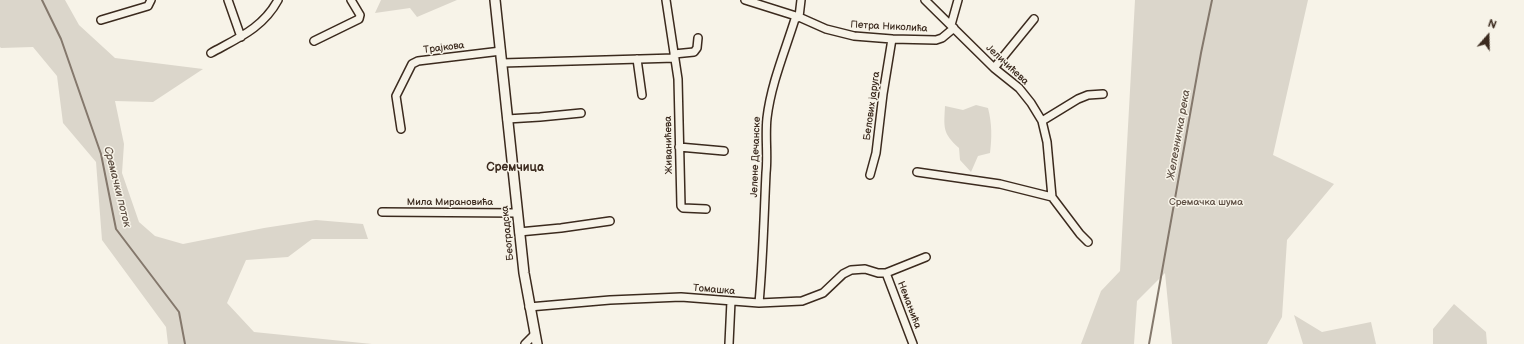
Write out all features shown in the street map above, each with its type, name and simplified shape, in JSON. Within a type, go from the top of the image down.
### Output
[{"type":"main road","name":"Београдска","points":[[496,0],[519,232],[529,307],[537,344]]},
{"type":"street","points":[[101,20],[148,6],[151,0]]},
{"type":"street","points":[[228,0],[241,37]]},
{"type":"street","points":[[211,53],[252,31],[265,19],[278,0]]},
{"type":"street","points":[[314,41],[359,19],[360,15],[353,0]]},
{"type":"street","name":"Живанићева","points":[[666,0],[678,79],[681,206],[683,208],[706,209]]},
{"type":"street","name":"Петра Николића","points":[[745,0],[798,17],[842,34],[854,36],[936,40],[942,38],[952,26]]},
{"type":"street","name":"Јелене Дечанске","points":[[759,303],[763,263],[763,216],[767,172],[766,119],[778,71],[795,19],[798,17],[801,0]]},
{"type":"street","name":"Јеличићева","points":[[925,0],[994,68],[1018,88],[1042,121],[1047,142],[1052,197]]},
{"type":"street","points":[[952,26],[958,0]]},
{"type":"street","points":[[994,68],[1034,19]]},
{"type":"street","points":[[502,63],[637,60],[675,56],[694,52],[697,48],[698,38]]},
{"type":"street","name":"Белових јаруга","points":[[870,174],[876,153],[883,94],[892,39]]},
{"type":"street","name":"Трајкова","points":[[401,129],[396,96],[412,64],[425,60],[501,51]]},
{"type":"street","points":[[637,60],[642,95]]},
{"type":"street","points":[[1042,121],[1078,99],[1088,95],[1103,94]]},
{"type":"street","points":[[507,119],[581,113]]},
{"type":"street","points":[[679,147],[724,151]]},
{"type":"street","points":[[917,172],[1000,184],[1052,197],[1080,234],[1088,242]]},
{"type":"street","name":"Мила Мирановића","points":[[382,212],[517,213]]},
{"type":"street","points":[[519,232],[610,221]]},
{"type":"street","points":[[886,273],[926,258]]},
{"type":"street","name":"Томашка","points":[[529,307],[610,300],[682,297],[759,303],[802,301],[823,293],[842,274],[851,270],[865,269],[878,273],[886,273]]},
{"type":"street","name":"Немањића","points":[[886,273],[913,344]]},
{"type":"street","points":[[729,344],[732,301]]},
{"type":"street","points":[[525,344],[535,334]]},
{"type":"green space","points":[[0,0],[65,0],[79,25],[115,58],[203,69],[153,102],[115,101],[124,144],[122,173],[139,222],[155,236],[183,244],[264,228],[316,220],[363,224],[368,239],[312,239],[288,257],[246,260],[227,303],[254,332],[372,344],[168,344],[166,327],[102,240],[96,162],[63,123],[57,76],[33,47],[0,47]]},
{"type":"green space","points":[[381,0],[457,0],[417,17],[410,8],[375,13]]},
{"type":"green space","name":"Сремачка шума","points":[[1135,0],[1308,0],[1273,155],[1334,184],[1287,240],[1282,317],[1267,344],[1172,344],[1165,273],[1137,301],[1134,344],[1081,344],[1101,291],[1120,271]]},
{"type":"green space","points":[[976,105],[988,108],[991,125],[991,141],[990,153],[978,156],[971,172],[960,160],[959,148],[953,143],[945,129],[945,106],[963,110]]},
{"type":"green space","points":[[1454,304],[1486,332],[1487,344],[1433,344],[1433,329]]},
{"type":"green space","points":[[1294,315],[1322,332],[1371,322],[1376,344],[1303,344]]},
{"type":"waterway","name":"Сремачки поток","points":[[42,0],[61,39],[101,154],[116,229],[179,312],[185,344]]},
{"type":"waterway","name":"Железничка река","points":[[1149,344],[1201,53],[1212,0]]},
{"type":"district","name":"Сремчица","points":[[515,168]]}]
